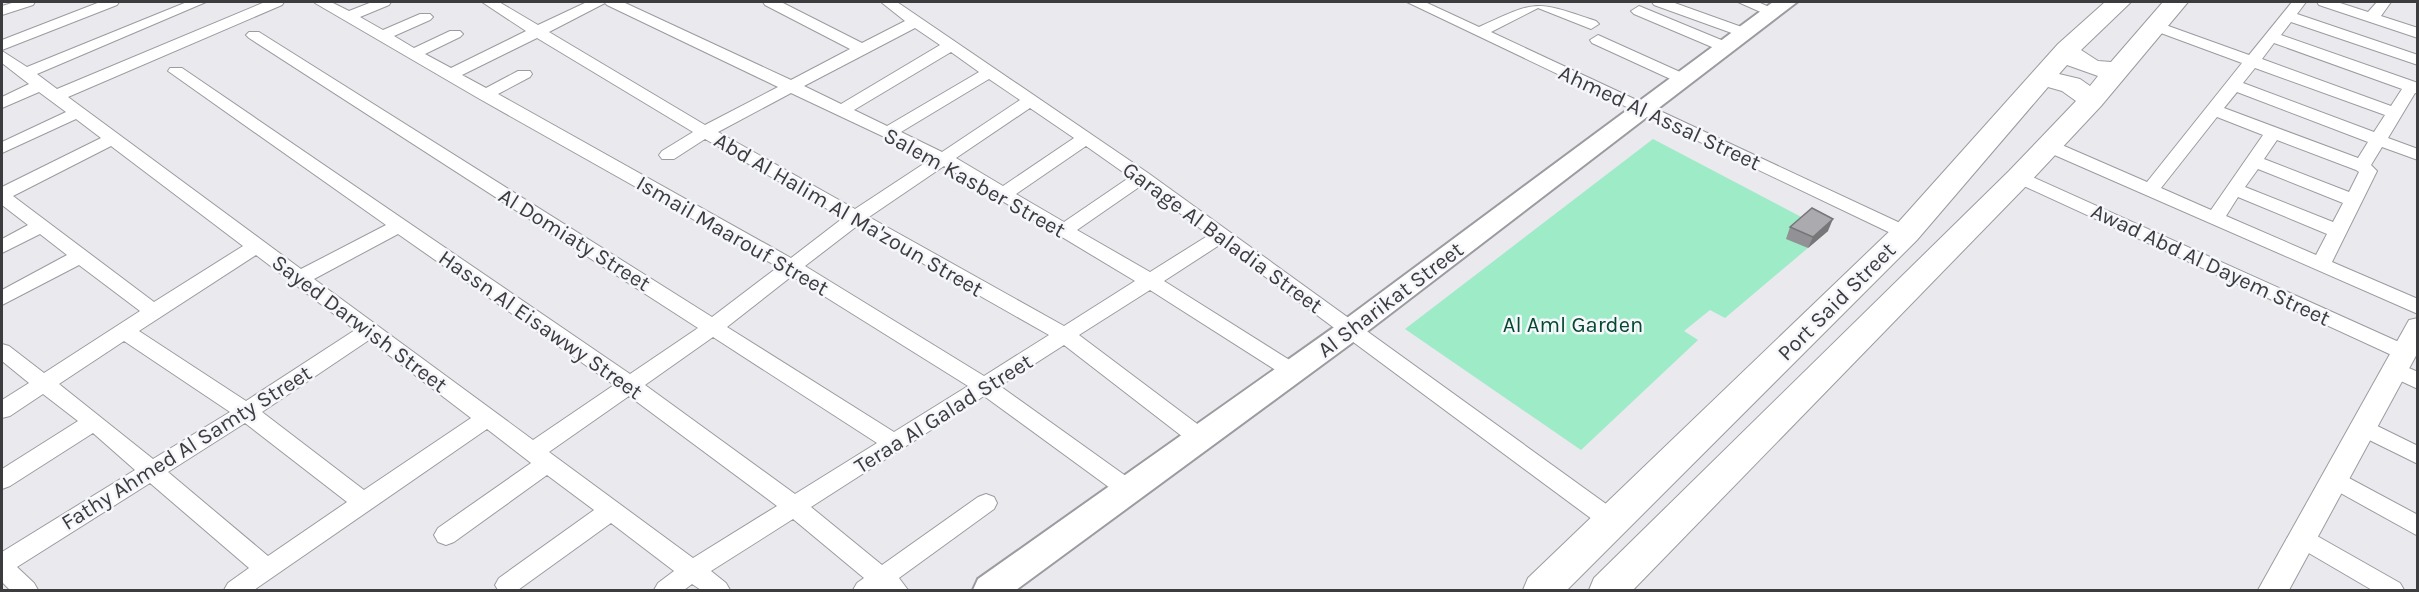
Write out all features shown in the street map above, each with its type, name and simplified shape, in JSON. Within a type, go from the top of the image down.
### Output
[{"type":"main road","name":"Port Said Street","points":[[1542,591],[1906,233],[2067,49],[2119,2]]},
{"type":"main road","name":"Port Said Street","points":[[1608,591],[2049,146],[2092,100],[2176,2]]},
{"type":"main road","name":"Al Sharikat Street","points":[[990,591],[1350,330],[1779,7]]},
{"type":"main road","points":[[2067,49],[2080,63],[2093,68],[2118,69]]},
{"type":"main road","points":[[2041,78],[2072,85],[2092,100]]},
{"type":"street","points":[[2,11],[28,2]]},
{"type":"street","points":[[3,56],[112,2]]},
{"type":"street","points":[[2,103],[199,2]]},
{"type":"street","points":[[41,84],[277,2]]},
{"type":"street","points":[[338,8],[384,2]]},
{"type":"street","name":"Abd Al Halim Al Ma'zoun Street","points":[[489,2],[705,132],[1066,336],[1200,438]]},
{"type":"street","points":[[449,75],[598,2]]},
{"type":"street","name":"Salem Kasber Street","points":[[612,2],[944,159],[1150,281],[1292,371]]},
{"type":"street","points":[[774,2],[863,50]]},
{"type":"street","name":"Garage Al Baladia Street","points":[[888,2],[1142,177],[1612,521]]},
{"type":"street","name":"Ahmed Al Assal Street","points":[[1414,2],[1906,233]]},
{"type":"street","points":[[1480,32],[1537,2],[1591,24]]},
{"type":"street","points":[[1659,2],[1735,40]]},
{"type":"street","points":[[1745,2],[1779,7]]},
{"type":"street","points":[[2151,189],[2299,2]]},
{"type":"street","points":[[2324,2],[2418,33]]},
{"type":"street","points":[[2372,17],[2384,2]]},
{"type":"street","name":"Ismail Maarouf Street","points":[[338,8],[484,95],[794,268],[985,386],[1129,490]]},
{"type":"street","points":[[1638,11],[1735,40]]},
{"type":"street","points":[[2288,16],[2418,60]]},
{"type":"street","points":[[382,36],[425,17]]},
{"type":"street","points":[[668,155],[705,132],[916,21]]},
{"type":"street","points":[[2156,26],[2395,113]]},
{"type":"street","points":[[413,54],[455,34]]},
{"type":"street","name":"Al Domiaty Street","points":[[254,35],[895,444]]},
{"type":"street","points":[[2271,37],[2414,88],[2395,113],[2362,166]]},
{"type":"street","points":[[1598,40],[1683,79]]},
{"type":"street","points":[[840,111],[952,45]]},
{"type":"street","name":"Sayed Darwish Street","points":[[3,56],[718,591]]},
{"type":"street","name":"Hassn Al Eisawwy Street","points":[[176,71],[631,387],[795,507],[881,587]]},
{"type":"street","points":[[887,133],[990,72]]},
{"type":"street","points":[[484,95],[524,74]]},
{"type":"street","points":[[2234,85],[2418,155]]},
{"type":"street","points":[[446,535],[540,457],[631,387],[794,268],[855,218],[1031,100]]},
{"type":"street","points":[[2213,110],[2362,166],[2368,171],[2321,264]]},
{"type":"street","points":[[2,148],[78,112]]},
{"type":"street","points":[[2215,218],[2273,133]]},
{"type":"street","points":[[1003,194],[1086,138]]},
{"type":"street","points":[[112,139],[2,195],[154,312]]},
{"type":"street","points":[[2049,146],[2418,307]]},
{"type":"street","points":[[2254,161],[2354,200]]},
{"type":"street","points":[[1064,230],[1142,177]]},
{"type":"street","name":"Awad Abd Al Dayem Street","points":[[2019,177],[2405,368]]},
{"type":"street","points":[[2235,189],[2338,231]]},
{"type":"street","points":[[2,247],[40,226]]},
{"type":"street","points":[[300,279],[399,226]]},
{"type":"street","name":"Teraa Al Galad Street","points":[[666,591],[692,571],[1221,236]]},
{"type":"street","points":[[2,410],[256,246]]},
{"type":"street","points":[[2,298],[80,256]]},
{"type":"street","points":[[2273,591],[2363,427],[2405,368],[2418,327]]},
{"type":"street","name":"Fathy Ahmed Al Samty Street","points":[[2,566],[150,470],[246,412],[369,330]]},
{"type":"street","points":[[124,331],[246,412],[365,503]]},
{"type":"street","points":[[2,351],[94,422],[267,569]]},
{"type":"street","points":[[236,591],[487,418]]},
{"type":"street","points":[[2,480],[94,422]]},
{"type":"street","points":[[2363,427],[2418,456]]},
{"type":"street","points":[[2334,479],[2418,526]]},
{"type":"street","points":[[881,587],[986,503]]},
{"type":"street","points":[[507,585],[610,510]]},
{"type":"street","points":[[2303,538],[2392,591]]},
{"type":"street","points":[[2,566],[26,591]]},
{"type":"green space","name":"Al Aml Garden","points":[[1653,139],[1828,231],[1725,318],[1710,310],[1684,331],[1698,340],[1581,450],[1405,329]]},
{"type":"building","points":[[1812,208],[1833,219],[1813,237],[1790,227]]}]
